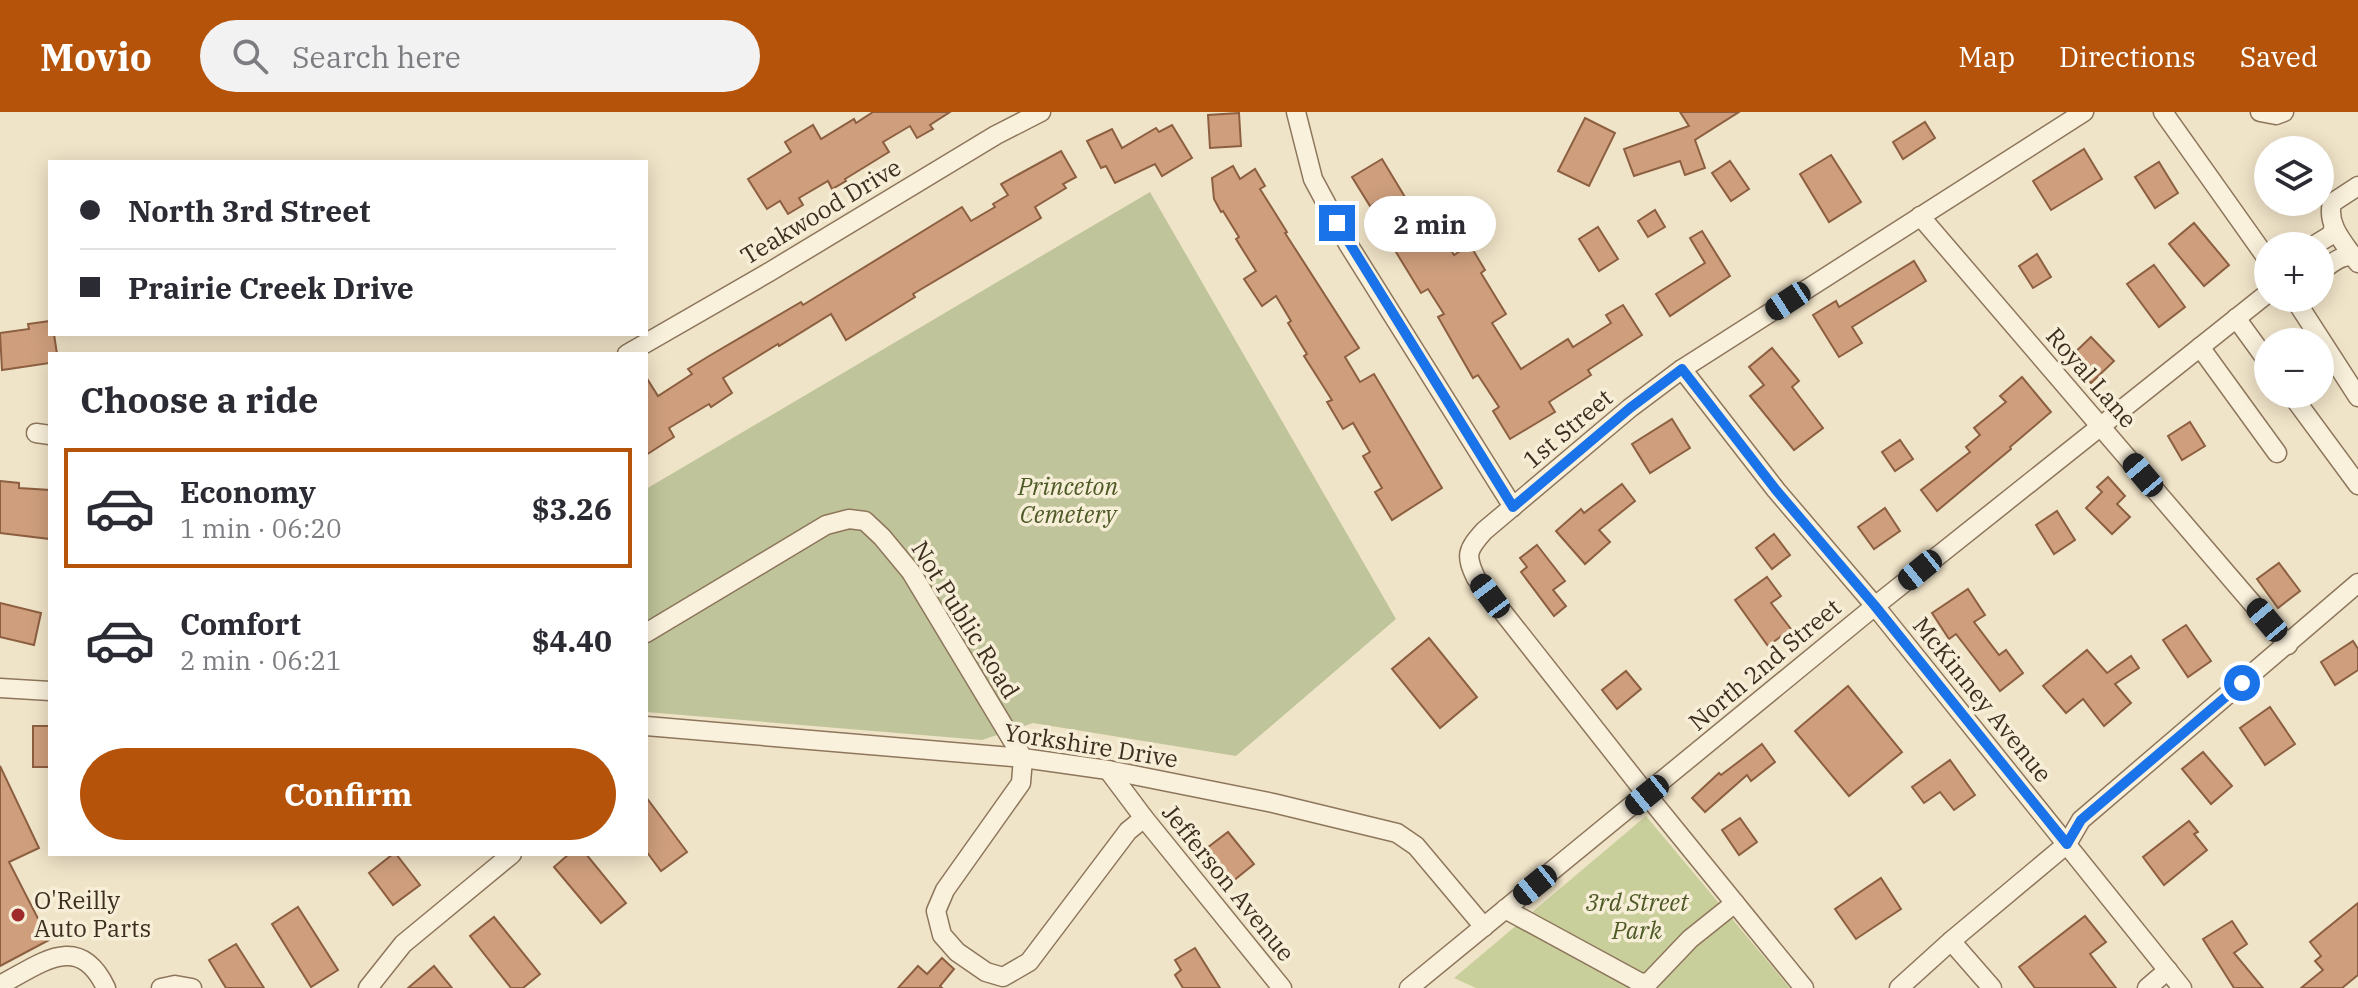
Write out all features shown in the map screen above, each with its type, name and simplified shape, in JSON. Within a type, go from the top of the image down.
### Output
[{"type":"street","name":"Teakwood Drive","points":[[630,352],[996,135],[1041,112]]},
{"type":"street","points":[[1296,112],[1313,179],[1348,244],[1513,507]]},
{"type":"street","name":"1st Street","points":[[1804,988],[1476,578],[1468,561],[1471,546],[1484,531],[1630,408],[1682,369],[2084,112]]},
{"type":"street","points":[[2163,112],[2254,240]]},
{"type":"street","points":[[2260,112],[2276,115],[2284,112]]},
{"type":"street","points":[[2356,260],[2329,215],[2332,203],[2358,186]]},
{"type":"street","name":"Royal Lane","points":[[1920,216],[2288,645]]},
{"type":"street","points":[[2332,232],[2334,227]]},
{"type":"street","points":[[2334,262],[2348,255],[2356,260]]},
{"type":"street","name":"North 2nd Street","points":[[1409,988],[1875,606],[2254,304]]},
{"type":"street","points":[[2303,312],[2358,397]]},
{"type":"street","points":[[2236,318],[2254,343]]},
{"type":"street","points":[[2200,347],[2277,453]]},
{"type":"street","name":"McKinney Avenue","points":[[1682,369],[1776,490],[1875,606],[2182,988]]},
{"type":"street","points":[[2301,408],[2358,485]]},
{"type":"street","name":"Not Public Road","points":[[648,632],[826,525],[849,519],[865,521],[911,572],[1023,758]]},
{"type":"street","points":[[1899,988],[2067,844],[2081,820],[2358,583]]},
{"type":"street","points":[[0,688],[48,691]]},
{"type":"street","name":"Yorkshire Drive","points":[[648,726],[1023,758],[1108,770],[1273,803],[1397,833],[1416,846],[1484,927]]},
{"type":"street","points":[[1023,758],[1021,783],[945,890],[936,911],[942,935],[957,952],[986,972],[1003,977],[1029,962],[1128,831],[1144,818]]},
{"type":"street","name":"Jefferson Avenue","points":[[1108,770],[1282,988]]},
{"type":"street","points":[[368,988],[403,944],[510,856]]},
{"type":"street","points":[[1505,909],[1641,983],[1649,982],[1690,939],[1735,903]]},
{"type":"street","points":[[1951,941],[1992,988]]},
{"type":"street","points":[[0,985],[25,981],[41,963],[68,955],[87,960],[98,971],[106,988]]},
{"type":"street","points":[[2147,988],[2168,970]]},
{"type":"street","points":[[161,988],[175,985],[192,988]]},
{"type":"green space","name":"Princeton Cemetery","points":[[1150,192],[1396,619],[1236,756],[1033,723],[982,740],[648,712],[648,488]]},
{"type":"green space","name":"3rd Street Park","points":[[1646,816],[1790,988],[1476,988],[1454,978]]},
{"type":"building","points":[[873,112],[950,112],[930,125],[933,129],[917,138],[910,126],[883,142],[889,152],[832,189],[828,181],[799,198],[803,205],[788,214],[780,201],[767,209],[748,179],[791,152],[785,142],[813,125],[821,139],[854,119],[856,123]]},
{"type":"building","points":[[1680,112],[1739,112],[1695,140],[1705,168],[1685,175],[1680,161],[1634,176],[1624,149],[1689,126]]},
{"type":"building","points":[[1239,113],[1241,146],[1210,148],[1208,115]]},
{"type":"building","points":[[1585,118],[1615,133],[1589,186],[1558,171]]},
{"type":"building","points":[[1925,122],[1935,138],[1903,159],[1893,142]]},
{"type":"building","points":[[1172,125],[1192,158],[1162,176],[1155,164],[1115,183],[1106,166],[1101,168],[1087,141],[1112,129],[1122,148],[1156,128],[1159,132]]},
{"type":"building","points":[[2084,149],[2102,179],[2051,210],[2033,181]]},
{"type":"building","points":[[1061,151],[1076,177],[1063,184],[1066,188],[1035,207],[1041,218],[913,294],[915,297],[846,340],[831,314],[723,378],[732,393],[669,428],[674,437],[648,454],[648,380],[658,396],[692,374],[688,369],[801,302],[803,305],[962,207],[971,221],[995,207],[993,204],[1008,195],[1001,184]]},
{"type":"building","points":[[1831,155],[1861,202],[1829,222],[1800,174]]},
{"type":"building","points":[[1382,159],[1408,202],[1412,199],[1418,210],[1424,206],[1454,255],[1470,245],[1485,270],[1481,273],[1506,314],[1492,323],[1521,369],[1568,339],[1573,347],[1611,323],[1606,315],[1623,305],[1642,335],[1588,370],[1591,375],[1549,402],[1555,412],[1510,439],[1493,411],[1499,407],[1478,375],[1473,378],[1438,317],[1444,314],[1428,289],[1421,293],[1388,239],[1398,234],[1378,201],[1370,206],[1352,177]]},
{"type":"building","points":[[1730,161],[1749,189],[1731,201],[1712,173]]},
{"type":"building","points":[[2159,162],[2178,193],[2155,208],[2135,177]]},
{"type":"building","points":[[1233,166],[1240,179],[1255,169],[1265,186],[1260,189],[1285,233],[1359,348],[1345,357],[1360,382],[1374,374],[1442,488],[1392,520],[1375,492],[1382,488],[1363,456],[1370,452],[1353,423],[1343,429],[1327,402],[1332,400],[1304,356],[1307,354],[1276,296],[1262,306],[1244,279],[1256,271],[1236,239],[1239,237],[1214,199],[1212,178]]},
{"type":"building","points":[[1655,210],[1665,227],[1648,237],[1638,221]]},
{"type":"building","points":[[2194,223],[2229,265],[2204,286],[2169,244]]},
{"type":"building","points":[[1598,227],[1618,259],[1599,271],[1579,239]]},
{"type":"building","points":[[1702,231],[1730,276],[1670,316],[1656,294],[1705,263],[1690,238]]},
{"type":"building","points":[[2037,254],[2051,277],[2033,288],[2019,266]]},
{"type":"building","points":[[1914,261],[1926,281],[1852,327],[1862,343],[1839,357],[1813,315],[1836,301],[1839,307]]},
{"type":"building","points":[[2154,265],[2185,307],[2159,327],[2127,284]]},
{"type":"building","points":[[48,321],[48,336],[54,336],[57,352],[48,352],[48,363],[2,370],[0,333],[29,329],[28,324]]},
{"type":"building","points":[[2091,337],[2114,361],[2091,383],[2068,359]]},
{"type":"building","points":[[1772,348],[1799,381],[1792,387],[1823,428],[1794,450],[1750,396],[1764,385],[1749,367]]},
{"type":"building","points":[[2022,377],[2051,412],[1937,511],[1921,490],[1970,452],[1966,447],[1980,435],[1974,428],[2006,402],[2000,396]]},
{"type":"building","points":[[1672,419],[1690,448],[1650,473],[1632,444]]},
{"type":"building","points":[[2190,422],[2205,446],[2182,460],[2168,436]]},
{"type":"building","points":[[1900,440],[1913,459],[1895,471],[1882,452]]},
{"type":"building","points":[[2108,477],[2125,496],[2117,504],[2130,517],[2112,534],[2086,508],[2102,492],[2097,487]]},
{"type":"building","points":[[0,481],[19,483],[19,488],[48,490],[48,539],[0,533]]},
{"type":"building","points":[[1622,484],[1635,501],[1599,530],[1610,542],[1585,564],[1556,531],[1581,509],[1584,513]]},
{"type":"building","points":[[1885,508],[1900,531],[1874,549],[1858,527]]},
{"type":"building","points":[[2057,511],[2075,540],[2054,554],[2036,525]]},
{"type":"building","points":[[1774,534],[1790,555],[1772,569],[1756,548]]},
{"type":"building","points":[[1537,545],[1565,581],[1553,590],[1566,606],[1554,616],[1521,572],[1527,567],[1520,558]]},
{"type":"building","points":[[2279,563],[2300,591],[2278,608],[2257,579]]},
{"type":"building","points":[[1767,577],[1781,596],[1771,603],[1791,629],[1768,646],[1735,600]]},
{"type":"building","points":[[1968,589],[1985,615],[1974,622],[1999,655],[2006,650],[2023,673],[2000,691],[1956,634],[1949,639],[1932,613]]},
{"type":"building","points":[[0,603],[41,613],[34,645],[0,637]]},
{"type":"building","points":[[2186,625],[2211,661],[2188,677],[2163,640]]},
{"type":"building","points":[[1429,638],[1477,697],[1440,728],[1392,669]]},
{"type":"building","points":[[2353,641],[2358,649],[2358,670],[2335,685],[2321,662]]},
{"type":"building","points":[[2087,650],[2107,673],[2131,656],[2139,668],[2115,684],[2131,703],[2104,726],[2083,699],[2066,713],[2043,686]]},
{"type":"building","points":[[1626,671],[1641,689],[1617,709],[1602,690]]},
{"type":"building","points":[[1848,686],[1902,752],[1849,796],[1795,731]]},
{"type":"building","points":[[2270,707],[2295,744],[2265,765],[2240,728]]},
{"type":"building","points":[[33,726],[48,726],[48,767],[33,767]]},
{"type":"building","points":[[1762,744],[1775,762],[1751,781],[1747,775],[1705,812],[1692,798],[1719,773],[1721,775]]},
{"type":"building","points":[[2203,752],[2232,786],[2211,804],[2182,769]]},
{"type":"building","points":[[1950,760],[1975,795],[1954,810],[1940,792],[1924,803],[1912,787]]},
{"type":"building","points":[[0,766],[39,848],[9,862],[49,940],[0,966]]},
{"type":"building","points":[[648,800],[687,852],[661,871],[648,854]]},
{"type":"building","points":[[1740,818],[1757,842],[1739,855],[1722,830]]},
{"type":"building","points":[[2189,821],[2198,832],[2194,834],[2207,850],[2164,885],[2143,857]]},
{"type":"building","points":[[1228,832],[1254,864],[1233,881],[1207,848]]},
{"type":"building","points":[[390,856],[398,856],[420,885],[393,905],[369,873]]},
{"type":"building","points":[[567,856],[588,856],[626,903],[601,923],[554,867]]},
{"type":"building","points":[[1881,878],[1901,909],[1856,939],[1835,909]]},
{"type":"building","points":[[2358,903],[2358,975],[2342,988],[2301,988],[2323,970],[2315,961],[2321,956],[2310,942]]},
{"type":"building","points":[[298,907],[338,970],[311,987],[272,924]]},
{"type":"building","points":[[2085,916],[2106,942],[2090,954],[2116,988],[2035,988],[2019,967]]},
{"type":"building","points":[[494,917],[540,974],[523,988],[511,988],[470,936]]},
{"type":"building","points":[[2232,921],[2247,944],[2234,953],[2263,988],[2234,988],[2203,939]]},
{"type":"building","points":[[236,944],[264,988],[226,988],[209,960]]},
{"type":"building","points":[[1195,948],[1220,988],[1183,988],[1175,975],[1181,970],[1175,960]]},
{"type":"building","points":[[942,958],[954,969],[940,986],[942,988],[898,988],[918,966],[927,974]]},
{"type":"building","points":[[434,966],[452,988],[408,988]]},
{"type":"place","name":"O'Reilly Auto Parts","points":[[18,915]]},
{"type":"route","points":[[1337,223],[1513,507],[1630,408],[1682,369],[1776,490],[1875,606],[2067,844],[2081,820],[2242,683]]}]
